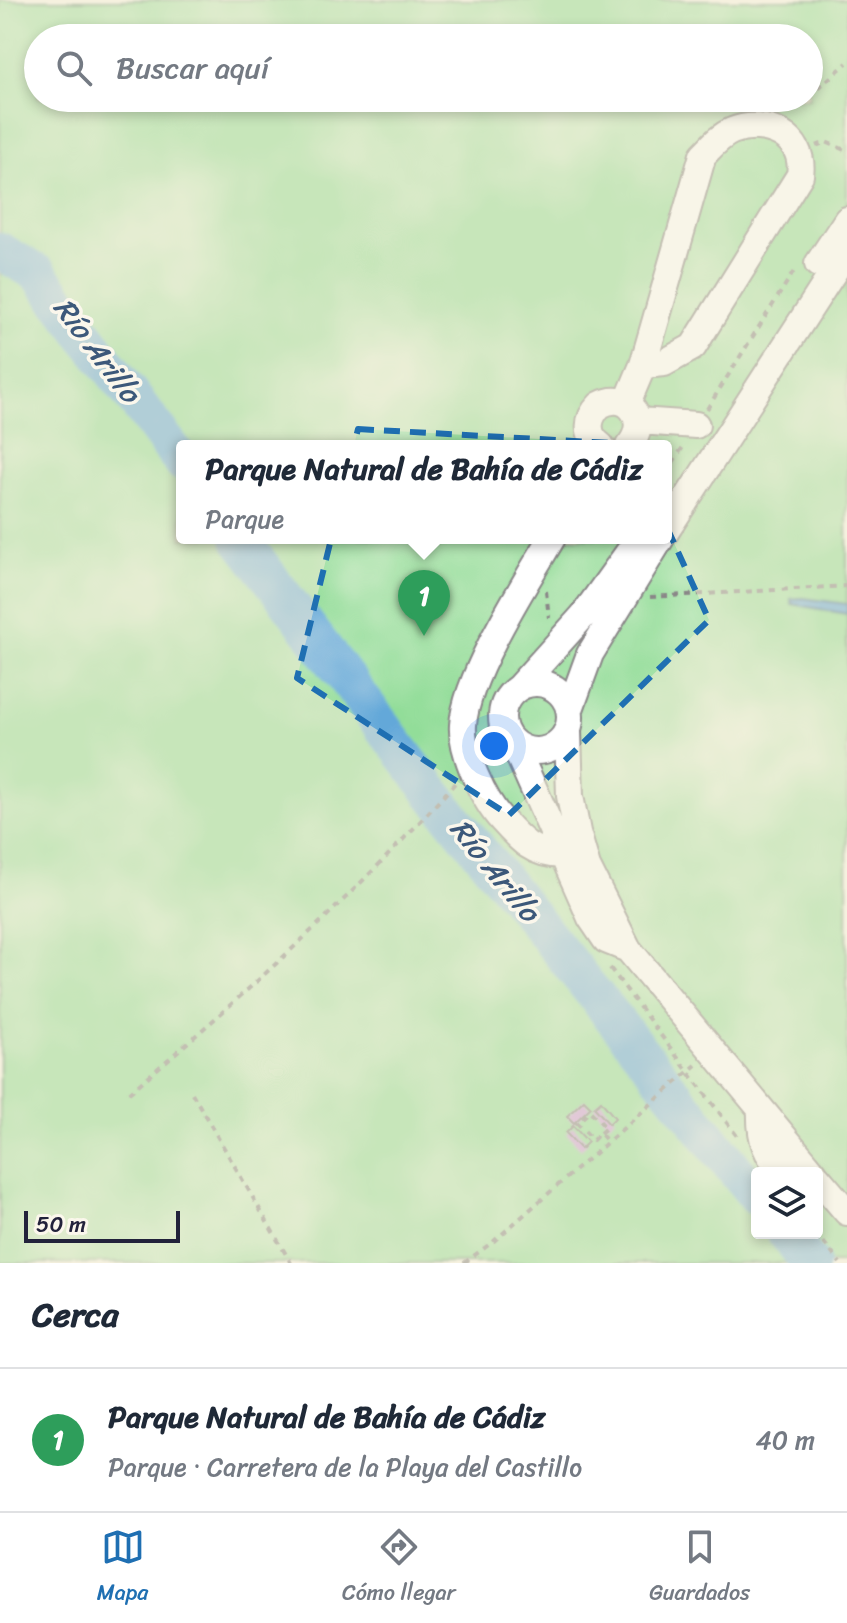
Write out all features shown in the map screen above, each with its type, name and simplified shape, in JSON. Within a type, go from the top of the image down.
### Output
[{"type":"street","points":[[634,440],[637,437],[633,412],[643,365],[703,155],[723,136],[750,127],[768,128],[786,135],[800,152],[800,175],[693,347],[664,363],[643,365]]},
{"type":"street","points":[[672,488],[847,220]]},
{"type":"street","points":[[672,522],[847,251]]},
{"type":"street","points":[[597,440],[589,428],[593,411],[606,401],[633,412],[696,425]]},
{"type":"street","points":[[549,544],[480,669],[463,726],[473,771],[495,812],[526,847],[548,855],[562,855]]},
{"type":"street","points":[[628,949],[606,940],[591,918],[513,742],[506,734],[502,713],[511,693],[583,616],[635,544]]},
{"type":"street","points":[[513,742],[533,751],[553,746],[569,720],[590,654],[657,544]]},
{"type":"street","points":[[519,687],[540,682],[550,685],[566,699],[570,796],[577,832],[587,867],[628,949],[649,976],[679,987],[691,1001],[704,1022],[705,1044],[809,1167]]},
{"type":"street","points":[[761,1110],[764,1144],[781,1167]]},
{"type":"street","points":[[823,1184],[847,1212]]},
{"type":"path","points":[[823,84],[847,63]]},
{"type":"path","points":[[800,152],[826,142],[847,151]]},
{"type":"path","points":[[672,463],[799,264]]},
{"type":"path","points":[[534,569],[546,584],[550,620]]},
{"type":"path","points":[[647,597],[847,586]]},
{"type":"path","points":[[129,1093],[238,999],[418,826],[455,783]]},
{"type":"path","points":[[640,1009],[734,1132]]},
{"type":"path","points":[[464,1263],[494,1241],[606,1140],[681,1078]]},
{"type":"path","points":[[192,1093],[291,1263]]},
{"type":"path","points":[[590,1111],[606,1128],[600,1133],[593,1140],[577,1123],[590,1111]]},
{"type":"path","points":[[600,1133],[606,1140]]},
{"type":"path","points":[[821,1239],[840,1263]]},
{"type":"highlighted area","points":[[358,429],[629,444],[709,620],[509,815],[297,678]]},
{"type":"green space","points":[[0,0],[847,0],[847,1263],[0,1263]]},
{"type":"water","points":[[791,599],[847,604],[847,614],[792,604]]},
{"type":"building","points":[[584,1100],[591,1107],[574,1123],[567,1116]]},
{"type":"building","points":[[601,1101],[615,1118],[609,1124],[594,1107]]},
{"type":"building","points":[[573,1126],[588,1142],[581,1149],[566,1133]]},
{"type":"waterway","name":"Río Arillo","points":[[0,251],[39,274],[176,454]]},
{"type":"waterway","name":"Río Arillo","points":[[245,544],[432,792],[751,1190]]},
{"type":"waterway","name":"Río Arillo","points":[[791,1239],[810,1263]]},
{"type":"place","name":"Parque Natural de Bahía de Cádiz","points":[[424,636]]}]
